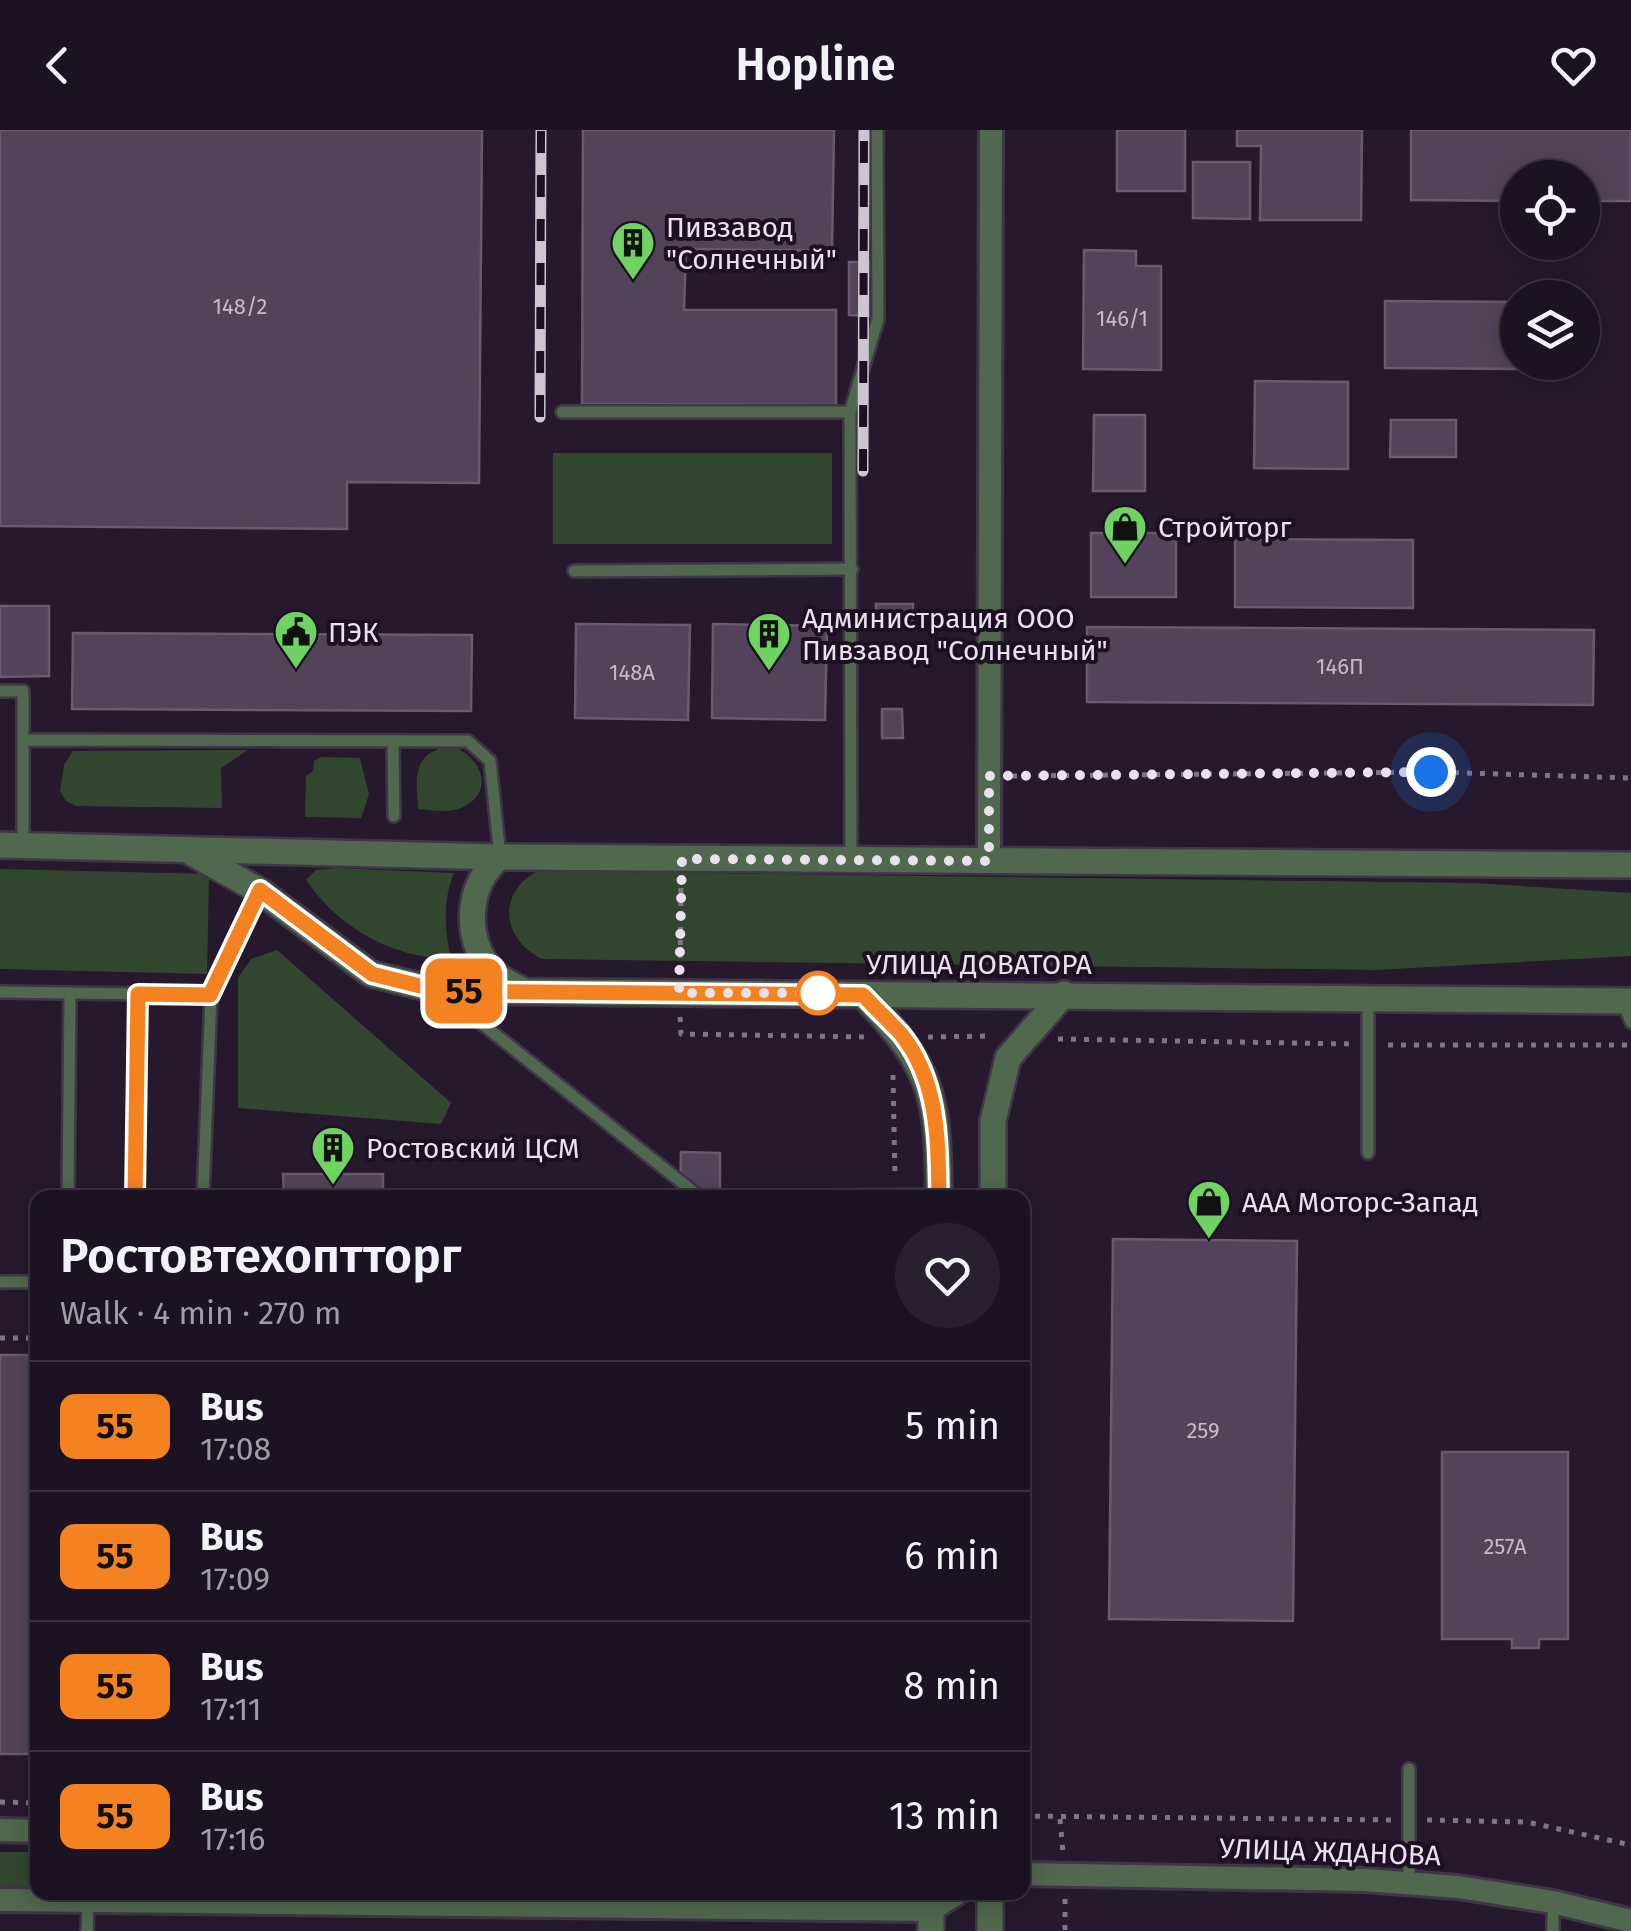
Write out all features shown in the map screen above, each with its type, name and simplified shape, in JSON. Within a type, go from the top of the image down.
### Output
[{"type":"street","points":[[989,861],[991,130]]},
{"type":"street","name":"УЛИЦА ДОВАТОРА","points":[[11,846],[500,858],[1631,865]]},
{"type":"street","name":"УЛИЦА ДОВАТОРА","points":[[188,850],[260,890],[372,974],[440,991],[1368,998],[1628,1008]]},
{"type":"street","points":[[500,858],[485,869],[476,887],[472,908],[475,936],[491,972],[526,992]]},
{"type":"street","points":[[992,1190],[993,1121],[1008,1058],[1064,994]]},
{"type":"street","points":[[863,995],[923,1070],[937,1116],[939,1190]]},
{"type":"street","points":[[0,1830],[30,1830]]},
{"type":"street","name":"УЛИЦА ЖДАНОВА","points":[[1030,1874],[1409,1883],[1553,1902],[1631,1922]]},
{"type":"street","points":[[0,1900],[931,1911]]},
{"type":"street","points":[[990,1900],[990,1931]]},
{"type":"lane","points":[[851,859],[850,412],[878,318],[877,130]]},
{"type":"lane","points":[[562,412],[850,412]]},
{"type":"lane","points":[[574,571],[852,569]]},
{"type":"lane","points":[[0,691],[23,691],[23,740],[11,846]]},
{"type":"lane","points":[[23,740],[468,741],[490,761],[500,858]]},
{"type":"lane","points":[[393,741],[394,816]]},
{"type":"lane","points":[[203,1190],[210,995],[260,890]]},
{"type":"lane","points":[[440,991],[692,1190]]},
{"type":"lane","points":[[0,992],[210,995]]},
{"type":"lane","points":[[68,1190],[70,993]]},
{"type":"lane","points":[[135,1190],[138,994]]},
{"type":"lane","points":[[1368,998],[1368,1153]]},
{"type":"lane","points":[[0,1282],[30,1282]]},
{"type":"lane","points":[[1409,1770],[1409,1883]]},
{"type":"lane","points":[[87,1931],[88,1901]]},
{"type":"lane","points":[[1553,1902],[1553,1931]]},
{"type":"path","points":[[989,776],[1431,772],[1631,778]]},
{"type":"path","points":[[682,859],[680,1034],[1024,1036],[1090,1042],[1631,1045]]},
{"type":"path","points":[[895,1190],[898,1037]]},
{"type":"path","points":[[0,1338],[30,1338]]},
{"type":"path","points":[[0,1802],[30,1803]]},
{"type":"path","points":[[1030,1816],[1526,1822],[1631,1845]]},
{"type":"green space","points":[[553,453],[832,453],[832,544],[553,544]]},
{"type":"green space","points":[[453,746],[476,765],[482,782],[480,791],[460,808],[418,809],[417,776],[423,759]]},
{"type":"green space","points":[[248,750],[221,768],[222,808],[76,806],[66,801],[60,791],[64,765],[73,751]]},
{"type":"green space","points":[[321,757],[360,758],[369,794],[361,818],[305,817],[306,776],[313,771],[314,761]]},
{"type":"green space","points":[[0,869],[209,874],[207,974],[0,969]]},
{"type":"green space","points":[[316,870],[454,873],[446,916],[451,959],[389,946],[370,938],[335,913],[306,880]]},
{"type":"green space","points":[[538,871],[1474,883],[1631,893],[1631,956],[1376,970],[542,959],[519,940],[509,916],[515,891]]},
{"type":"green space","points":[[277,950],[451,1103],[441,1124],[238,1108],[238,978],[251,959]]},
{"type":"green space","points":[[0,1852],[30,1852],[30,1887],[0,1887]]},
{"type":"building","points":[[0,130],[482,130],[479,483],[347,482],[347,529],[0,526]]},
{"type":"building","name":"Пивзавод \"Солнечный\"","points":[[583,130],[834,130],[832,251],[686,249],[684,310],[836,310],[836,405],[582,404]]},
{"type":"building","points":[[1117,130],[1185,130],[1185,191],[1117,191]]},
{"type":"building","points":[[1237,130],[1362,130],[1361,220],[1260,220],[1261,146],[1237,146]]},
{"type":"building","points":[[1411,130],[1631,130],[1631,201],[1600,201],[1600,160],[1500,160],[1500,201],[1411,200]]},
{"type":"building","points":[[1193,162],[1250,162],[1250,219],[1193,218]]},
{"type":"building","points":[[1084,250],[1136,251],[1136,266],[1161,266],[1161,370],[1083,369]]},
{"type":"building","points":[[849,262],[874,262],[873,316],[849,315]]},
{"type":"building","points":[[1385,301],[1500,302],[1500,369],[1385,368]]},
{"type":"building","points":[[1255,381],[1348,382],[1348,469],[1254,468]]},
{"type":"building","points":[[1094,415],[1145,415],[1145,491],[1093,491]]},
{"type":"building","points":[[1391,420],[1456,420],[1456,457],[1390,457]]},
{"type":"building","points":[[1091,533],[1176,533],[1176,597],[1091,597]]},
{"type":"building","points":[[1235,539],[1413,540],[1413,608],[1235,607]]},
{"type":"building","points":[[876,604],[913,604],[913,627],[876,626]]},
{"type":"building","points":[[0,606],[49,606],[49,676],[0,677]]},
{"type":"building","points":[[576,624],[690,625],[688,720],[575,718]]},
{"type":"building","name":"Администрация ООО Пивзавод \"Солнечный\"","points":[[713,624],[827,626],[825,720],[712,718]]},
{"type":"building","points":[[1087,627],[1594,630],[1593,705],[1087,702]]},
{"type":"building","points":[[73,633],[472,635],[471,711],[72,709]]},
{"type":"building","points":[[882,709],[902,709],[903,738],[882,738]]},
{"type":"building","points":[[681,1152],[720,1153],[720,1190],[680,1190]]},
{"type":"building","name":"Ростовский ЦСМ","points":[[283,1174],[383,1174],[383,1190],[284,1190]]},
{"type":"building","points":[[1113,1239],[1297,1241],[1293,1621],[1109,1619]]},
{"type":"building","points":[[0,1355],[30,1355],[30,1754],[0,1754]]},
{"type":"building","points":[[1442,1452],[1568,1452],[1568,1639],[1539,1639],[1539,1648],[1512,1648],[1512,1639],[1442,1639]]},
{"type":"railway","points":[[540,417],[541,130]]},
{"type":"railway","points":[[863,471],[864,130]]},
{"type":"bus line","name":"55","points":[[135,1190],[138,994],[210,995],[260,890],[372,974],[440,991],[863,995],[903,1037],[923,1070],[937,1116],[939,1190]]},
{"type":"place","name":"Пивзавод \"Солнечный\"","points":[[633,281]]},
{"type":"place","name":"Стройторг","points":[[1125,565]]},
{"type":"place","name":"ПЭК","points":[[296,670]]},
{"type":"place","name":"Администрация ООО Пивзавод \"Солнечный\"","points":[[769,672]]},
{"type":"place","name":"Ростовский ЦСМ","points":[[333,1186]]},
{"type":"place","name":"ААА Моторс-Запад","points":[[1209,1240]]},
{"type":"route","points":[[818,993],[679,993],[682,859],[989,861],[989,776],[1431,772]]}]
